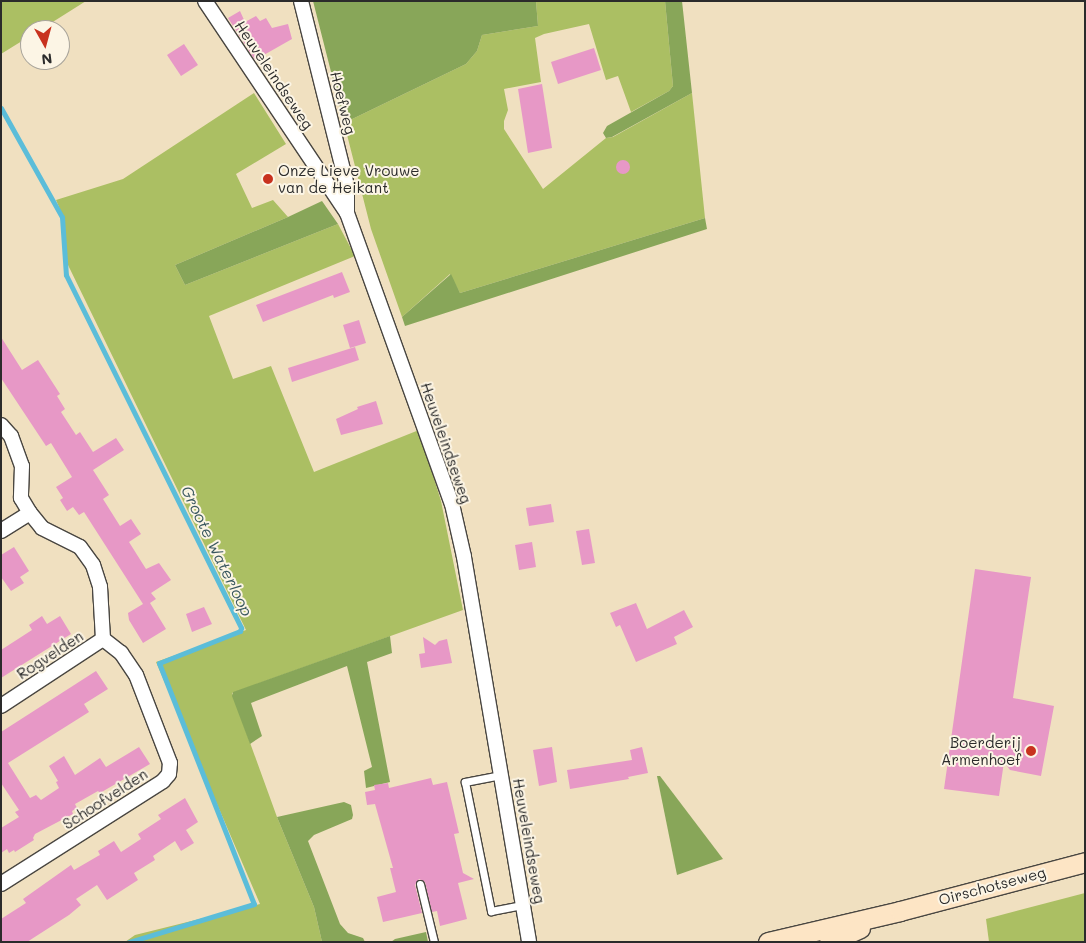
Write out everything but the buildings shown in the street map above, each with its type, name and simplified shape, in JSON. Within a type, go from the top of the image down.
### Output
[{"type":"main road","name":"Oirschotseweg","points":[[768,942],[900,911],[1085,862]]},
{"type":"main road","name":"Oirschotseweg","points":[[829,942],[900,911]]},
{"type":"street","name":"Heuveleindseweg","points":[[205,1],[347,213],[452,504],[464,557],[529,942]]},
{"type":"street","name":"Hoefweg","points":[[301,1],[347,185],[347,213]]},
{"type":"street","name":"Rogvelden","points":[[1,425],[11,436],[22,466],[21,498],[30,513],[42,528],[80,548],[93,564],[100,587],[103,639],[1,706]]},
{"type":"street","points":[[1,531],[30,513]]},
{"type":"street","name":"Schoofvelden","points":[[1,884],[163,781],[169,774],[170,764],[136,676],[121,653],[103,639]]},
{"type":"lane","points":[[501,775],[465,782],[491,911],[523,905]]},
{"type":"lane","points":[[420,884],[434,942]]},
{"type":"green space","points":[[1,1],[86,1],[56,20],[20,20],[20,42],[1,54]]},
{"type":"green space","points":[[313,1],[536,1],[538,26],[482,35],[477,51],[466,64],[344,123]]},
{"type":"green space","points":[[536,1],[665,1],[673,86],[669,91],[631,112],[618,76],[606,80],[589,24],[544,34],[535,38],[541,82],[504,89],[508,110],[504,121],[504,129],[543,189],[606,138],[613,137],[692,93],[705,218],[460,293],[450,274],[402,317],[371,229],[344,123],[466,64],[477,51],[482,35],[538,26]]},
{"type":"green space","points":[[665,1],[682,1],[692,93],[612,137],[606,138],[603,133],[607,126],[669,91],[673,86]]},
{"type":"green space","points":[[254,93],[286,144],[236,174],[252,208],[273,200],[288,217],[175,265],[185,285],[338,224],[355,256],[209,316],[233,379],[271,366],[314,472],[419,430],[441,501],[463,610],[232,693],[277,817],[314,907],[322,942],[125,942],[135,935],[260,904],[156,662],[246,630],[68,265],[59,207],[56,200],[123,179]]},
{"type":"green space","points":[[322,201],[338,224],[185,285],[175,265]]},
{"type":"green space","points":[[705,218],[707,229],[405,326],[402,317],[451,274],[460,293]]},
{"type":"green space","points":[[390,636],[392,653],[367,662],[390,782],[366,788],[364,771],[372,767],[347,666],[251,703],[262,736],[250,744],[232,696],[233,692]]},
{"type":"green space","points":[[657,776],[660,776],[723,859],[677,875]]},
{"type":"green space","points":[[344,802],[351,805],[352,819],[314,835],[308,841],[340,924],[348,933],[363,938],[365,942],[322,942],[314,907],[277,817]]},
{"type":"green space","points":[[1085,893],[1085,942],[989,942],[986,919]]},
{"type":"green space","points":[[426,932],[428,942],[391,942],[395,939]]},
{"type":"waterway","name":"Groote Waterloop","points":[[1,108],[62,217],[66,275],[241,628],[240,631],[159,663],[254,904],[129,942]]},
{"type":"place","name":"Onze Lieve Vrouwe van de Heikant","points":[[268,179]]},
{"type":"place","name":"Boerderij Armenhoef","points":[[1031,751]]}]
